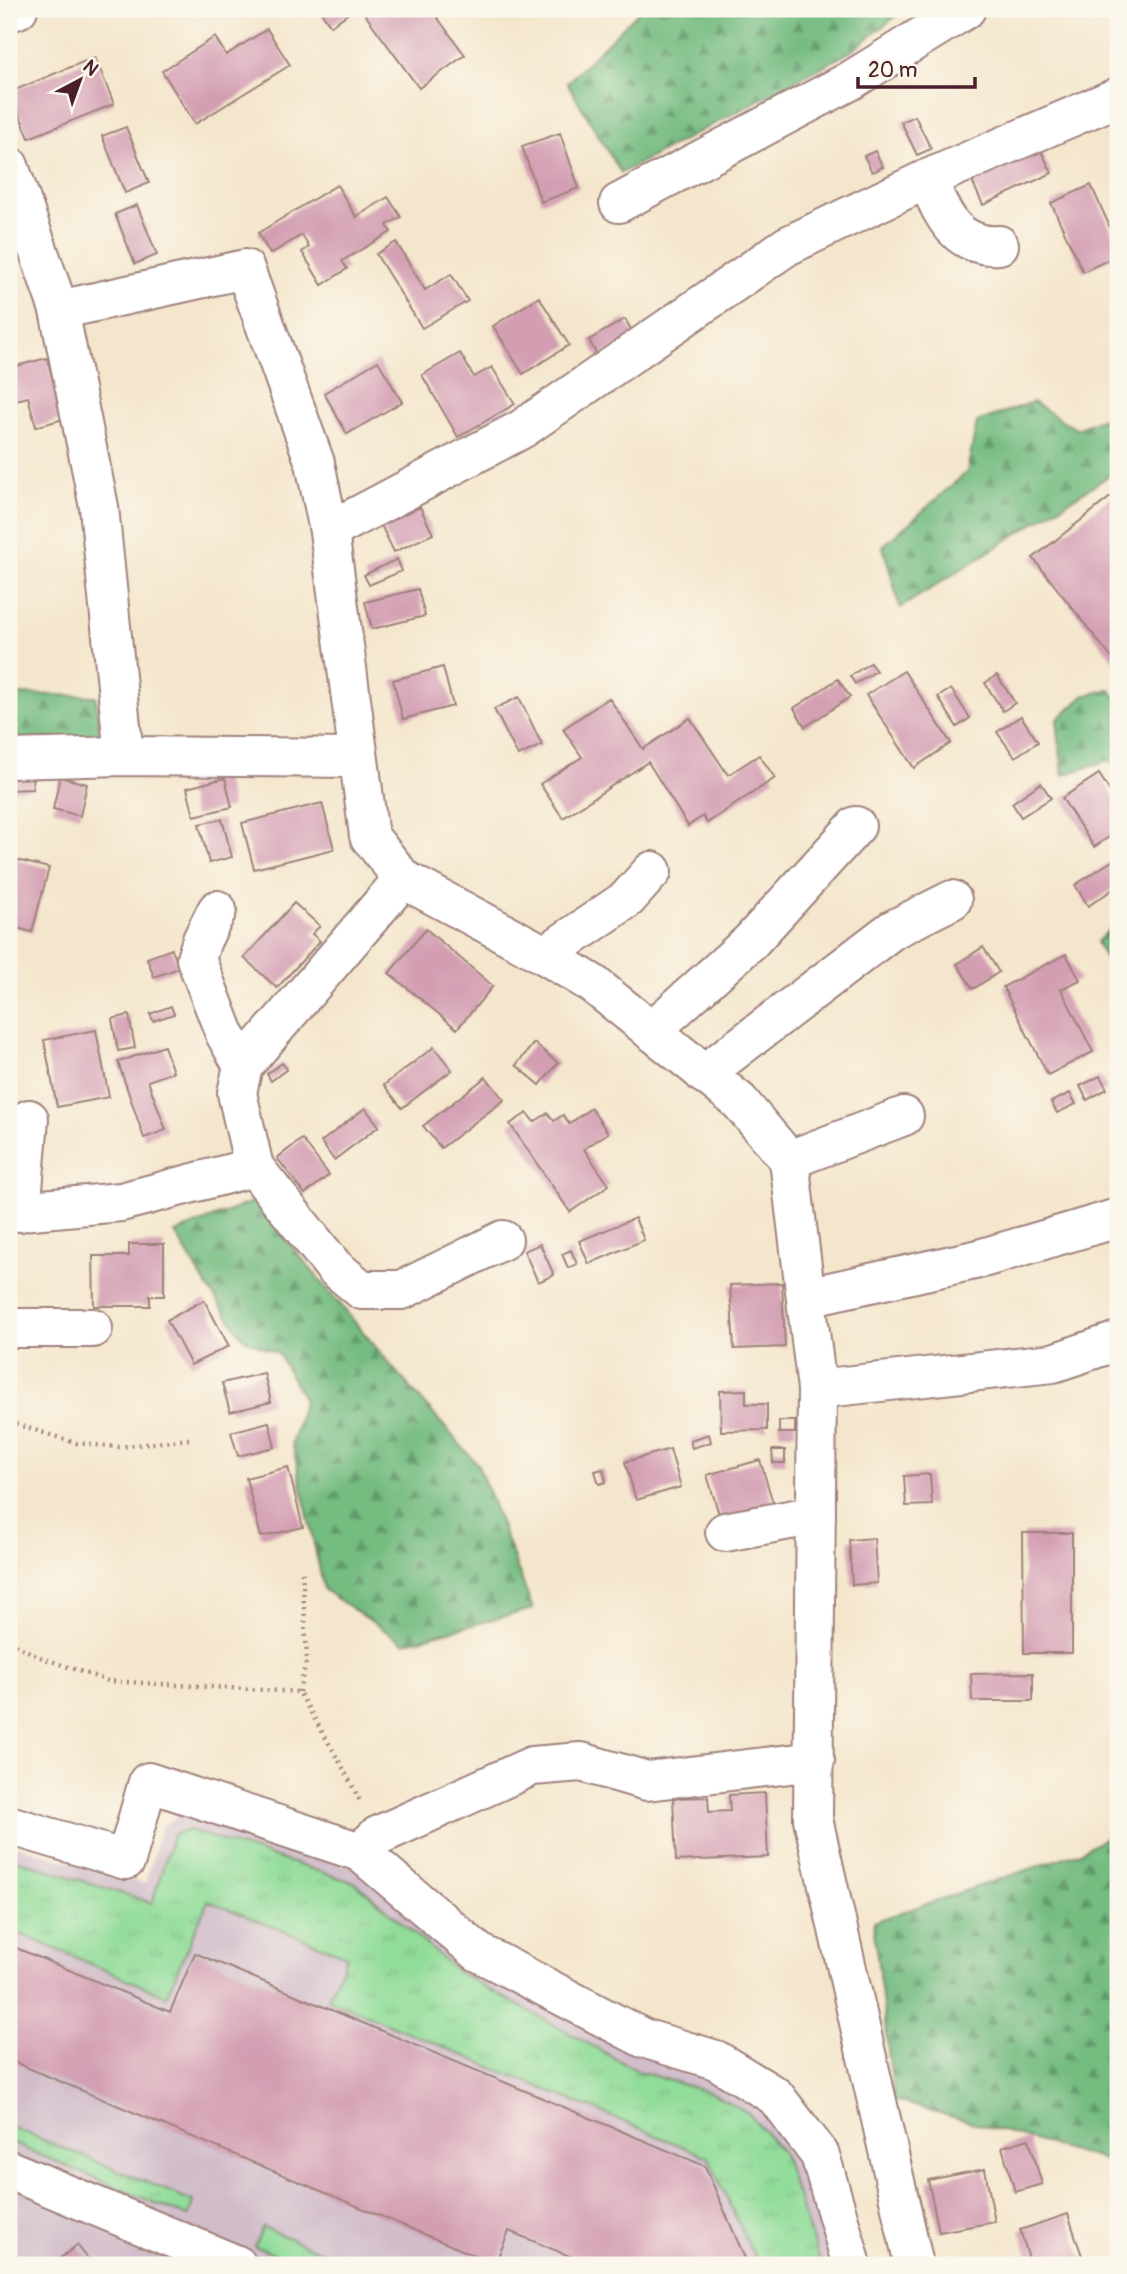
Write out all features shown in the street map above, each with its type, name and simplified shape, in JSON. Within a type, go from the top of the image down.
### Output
[{"type":"street","points":[[9,12],[18,9]]},
{"type":"street","points":[[619,203],[850,81],[966,9]]},
{"type":"street","points":[[329,531],[522,429],[787,246],[927,179],[1118,97]]},
{"type":"street","points":[[9,166],[59,310],[99,507],[124,756]]},
{"type":"street","points":[[927,179],[941,211],[960,236],[970,242],[999,246]]},
{"type":"street","points":[[59,310],[245,269],[315,463],[329,531],[369,836],[403,879],[545,955],[593,984],[739,1101],[789,1160],[817,1389],[813,1819],[914,2265]]},
{"type":"street","points":[[9,759],[124,756],[358,758]]},
{"type":"street","points":[[651,1031],[751,941],[856,826]]},
{"type":"street","points":[[545,955],[627,900],[652,871]]},
{"type":"street","points":[[403,879],[243,1066],[237,1093],[254,1167],[334,1267],[362,1290],[402,1290],[503,1240]]},
{"type":"street","points":[[704,1074],[892,930],[952,900]]},
{"type":"street","points":[[217,910],[196,959],[225,1034],[243,1066]]},
{"type":"street","points":[[789,1160],[904,1116]]},
{"type":"street","points":[[29,1119],[15,1212],[121,1202],[254,1167]]},
{"type":"street","points":[[807,1297],[979,1259],[1118,1217]]},
{"type":"street","points":[[9,1328],[93,1328]]},
{"type":"street","points":[[817,1389],[1053,1363],[1118,1341]]},
{"type":"street","points":[[725,1532],[816,1515]]},
{"type":"street","points":[[368,1844],[532,1766],[581,1762],[647,1781],[815,1760]]},
{"type":"street","points":[[9,1825],[126,1860],[148,1782],[368,1844],[478,1952],[643,2038],[716,2060],[775,2096],[820,2155],[852,2265]]},
{"type":"street","points":[[9,2171],[237,2265]]},
{"type":"path","points":[[9,1422],[76,1443],[118,1447],[189,1439]]},
{"type":"path","points":[[302,1569],[307,1658],[299,1692],[342,1766],[368,1844]]},
{"type":"path","points":[[9,1641],[37,1656],[108,1681],[299,1692]]},
{"type":"shaded area","points":[[184,1812],[366,1871],[745,2094],[806,2156],[837,2265],[9,2265],[9,1843],[145,1884],[161,1827]]},
{"type":"green space","points":[[641,9],[897,9],[900,13],[852,51],[621,173],[567,83]]},
{"type":"green space","points":[[1033,402],[1076,429],[1118,412],[1118,470],[900,608],[883,546],[967,472],[977,422]]},
{"type":"green space","points":[[1110,689],[1118,700],[1118,770],[1109,760],[1063,775],[1057,720],[1084,696]]},
{"type":"green space","points":[[9,694],[96,696],[100,739],[9,740]]},
{"type":"green space","points":[[1118,920],[1118,986],[1097,942]]},
{"type":"green space","points":[[254,1201],[478,1465],[533,1609],[404,1643],[324,1590],[292,1442],[304,1400],[278,1353],[244,1339],[205,1283],[175,1233]]},
{"type":"green space","points":[[188,1830],[356,1883],[458,1972],[638,2071],[712,2093],[748,2113],[782,2152],[821,2265],[758,2265],[708,2157],[328,1999],[347,1956],[208,1901],[166,1996],[9,1929],[9,1857],[152,1903],[173,1835]]},
{"type":"green space","points":[[1118,1830],[1118,2164],[894,2100],[873,1922],[1080,1852]]},
{"type":"green space","points":[[9,2126],[193,2201],[188,2217],[9,2142]]},
{"type":"green space","points":[[263,2227],[351,2265],[301,2265],[254,2246]]},
{"type":"building","points":[[319,9],[354,9],[331,26]]},
{"type":"building","points":[[361,9],[431,9],[465,55],[419,88]]},
{"type":"building","points":[[267,29],[290,65],[195,124],[162,71],[215,37],[226,55]]},
{"type":"building","points":[[95,57],[114,104],[29,138],[10,92]]},
{"type":"building","points":[[915,116],[931,149],[917,155],[901,122]]},
{"type":"building","points":[[126,127],[149,183],[125,193],[102,136]]},
{"type":"building","points":[[560,133],[579,188],[541,202],[522,146]]},
{"type":"building","points":[[1039,147],[1052,173],[983,205],[971,179]]},
{"type":"building","points":[[875,151],[883,167],[872,172],[864,156]]},
{"type":"building","points":[[337,185],[356,217],[388,197],[401,217],[387,225],[391,232],[342,261],[347,269],[322,285],[302,252],[309,247],[302,235],[270,254],[258,233]]},
{"type":"building","points":[[1091,185],[1118,245],[1118,255],[1083,272],[1051,203]]},
{"type":"building","points":[[137,205],[157,255],[135,264],[115,214]]},
{"type":"building","points":[[396,242],[425,290],[451,274],[468,301],[422,328],[376,254]]},
{"type":"building","points":[[539,297],[569,345],[523,374],[493,326]]},
{"type":"building","points":[[625,319],[635,336],[598,357],[589,340]]},
{"type":"building","points":[[460,353],[474,377],[492,367],[515,404],[458,437],[422,375]]},
{"type":"building","points":[[47,358],[63,419],[36,427],[28,397],[9,402],[9,368]]},
{"type":"building","points":[[378,361],[402,402],[347,434],[324,393]]},
{"type":"building","points":[[1113,495],[1118,502],[1118,666],[1033,558]]},
{"type":"building","points":[[420,507],[433,534],[394,552],[381,525]]},
{"type":"building","points":[[397,559],[402,571],[369,585],[364,575]]},
{"type":"building","points":[[418,589],[425,616],[372,629],[365,602]]},
{"type":"building","points":[[870,663],[876,671],[855,684],[850,676]]},
{"type":"building","points":[[443,667],[453,706],[403,719],[393,680]]},
{"type":"building","points":[[904,671],[951,743],[914,768],[866,695]]},
{"type":"building","points":[[997,675],[1015,703],[1003,711],[985,683]]},
{"type":"building","points":[[838,679],[850,697],[805,727],[794,708]]},
{"type":"building","points":[[951,689],[970,718],[957,727],[938,697]]},
{"type":"building","points":[[519,697],[542,745],[518,756],[494,709]]},
{"type":"building","points":[[609,698],[643,749],[690,718],[728,775],[759,755],[775,778],[707,823],[703,816],[688,826],[648,762],[563,818],[540,784],[582,757],[563,729]]},
{"type":"building","points":[[1021,716],[1038,742],[1015,757],[997,732]]},
{"type":"building","points":[[1099,774],[1118,804],[1118,831],[1094,847],[1062,798]]},
{"type":"building","points":[[32,775],[33,789],[9,790],[9,777]]},
{"type":"building","points":[[60,777],[87,784],[80,816],[53,809]]},
{"type":"building","points":[[225,778],[232,807],[194,816],[187,788]]},
{"type":"building","points":[[1041,783],[1051,798],[1021,817],[1012,803]]},
{"type":"building","points":[[322,803],[334,849],[254,869],[242,823]]},
{"type":"building","points":[[222,819],[232,857],[209,863],[199,824]]},
{"type":"building","points":[[1118,857],[1118,886],[1088,906],[1075,885]]},
{"type":"building","points":[[13,859],[49,868],[32,932],[9,926],[9,876]]},
{"type":"building","points":[[294,903],[320,926],[312,934],[320,941],[277,988],[244,958]]},
{"type":"building","points":[[426,929],[493,986],[457,1029],[389,973]]},
{"type":"building","points":[[983,947],[999,972],[973,989],[957,964]]},
{"type":"building","points":[[172,949],[179,968],[154,977],[147,958]]},
{"type":"building","points":[[1066,954],[1080,980],[1061,989],[1093,1052],[1048,1075],[1003,987]]},
{"type":"building","points":[[171,1006],[174,1014],[153,1021],[150,1014]]},
{"type":"building","points":[[129,1015],[135,1048],[118,1051],[112,1019]]},
{"type":"building","points":[[96,1030],[109,1097],[57,1107],[44,1040]]},
{"type":"building","points":[[534,1043],[558,1063],[540,1085],[516,1065]]},
{"type":"building","points":[[164,1046],[173,1072],[148,1081],[166,1130],[144,1138],[118,1062]]},
{"type":"building","points":[[434,1047],[452,1070],[402,1108],[384,1085]]},
{"type":"building","points":[[282,1063],[287,1069],[271,1081],[267,1074]]},
{"type":"building","points":[[1100,1076],[1107,1089],[1087,1100],[1080,1086]]},
{"type":"building","points":[[486,1077],[504,1100],[441,1148],[423,1126]]},
{"type":"building","points":[[1070,1093],[1076,1104],[1057,1113],[1051,1102]]},
{"type":"building","points":[[365,1108],[379,1126],[334,1160],[321,1142]]},
{"type":"building","points":[[591,1108],[608,1133],[584,1149],[609,1185],[570,1212],[510,1124],[527,1113],[534,1122],[548,1113],[554,1121],[563,1115],[569,1124]]},
{"type":"building","points":[[302,1139],[329,1175],[305,1194],[277,1158]]},
{"type":"building","points":[[635,1218],[644,1240],[589,1264],[579,1241]]},
{"type":"building","points":[[129,1244],[164,1244],[164,1296],[150,1296],[150,1306],[94,1306],[93,1256],[129,1256]]},
{"type":"building","points":[[540,1244],[554,1275],[538,1282],[524,1251]]},
{"type":"building","points":[[571,1250],[577,1264],[568,1268],[562,1254]]},
{"type":"building","points":[[782,1283],[785,1347],[734,1349],[730,1285]]},
{"type":"building","points":[[204,1300],[229,1346],[191,1365],[167,1320]]},
{"type":"building","points":[[264,1373],[271,1402],[230,1412],[222,1383]]},
{"type":"building","points":[[746,1390],[746,1404],[767,1404],[767,1430],[721,1431],[720,1391]]},
{"type":"building","points":[[779,1421],[795,1421],[795,1433],[779,1433]]},
{"type":"building","points":[[269,1422],[275,1447],[238,1456],[231,1432]]},
{"type":"building","points":[[709,1434],[711,1442],[692,1448],[690,1440]]},
{"type":"building","points":[[670,1449],[681,1487],[636,1500],[625,1462]]},
{"type":"building","points":[[772,1450],[785,1450],[785,1463],[773,1463]]},
{"type":"building","points":[[760,1460],[774,1506],[721,1521],[707,1475]]},
{"type":"building","points":[[288,1467],[303,1527],[261,1537],[246,1478]]},
{"type":"building","points":[[603,1469],[606,1482],[599,1484],[595,1471]]},
{"type":"building","points":[[930,1474],[932,1505],[906,1506],[904,1476]]},
{"type":"building","points":[[1023,1533],[1072,1533],[1072,1653],[1024,1653]]},
{"type":"building","points":[[874,1538],[877,1583],[852,1585],[849,1540]]},
{"type":"building","points":[[1033,1673],[1033,1701],[972,1701],[971,1674]]},
{"type":"building","points":[[765,1793],[768,1857],[676,1861],[673,1798],[708,1797],[709,1812],[730,1811],[729,1795]]},
{"type":"building","points":[[9,1945],[170,2012],[195,1953],[705,2166],[748,2265],[591,2265],[509,2231],[495,2264],[9,2060]]},
{"type":"building","points":[[1029,2139],[1042,2184],[1015,2192],[1002,2147]]},
{"type":"building","points":[[985,2169],[995,2222],[939,2232],[928,2180]]},
{"type":"building","points":[[1068,2214],[1085,2265],[1031,2265],[1020,2230]]},
{"type":"building","points":[[77,2245],[93,2265],[52,2265]]}]
